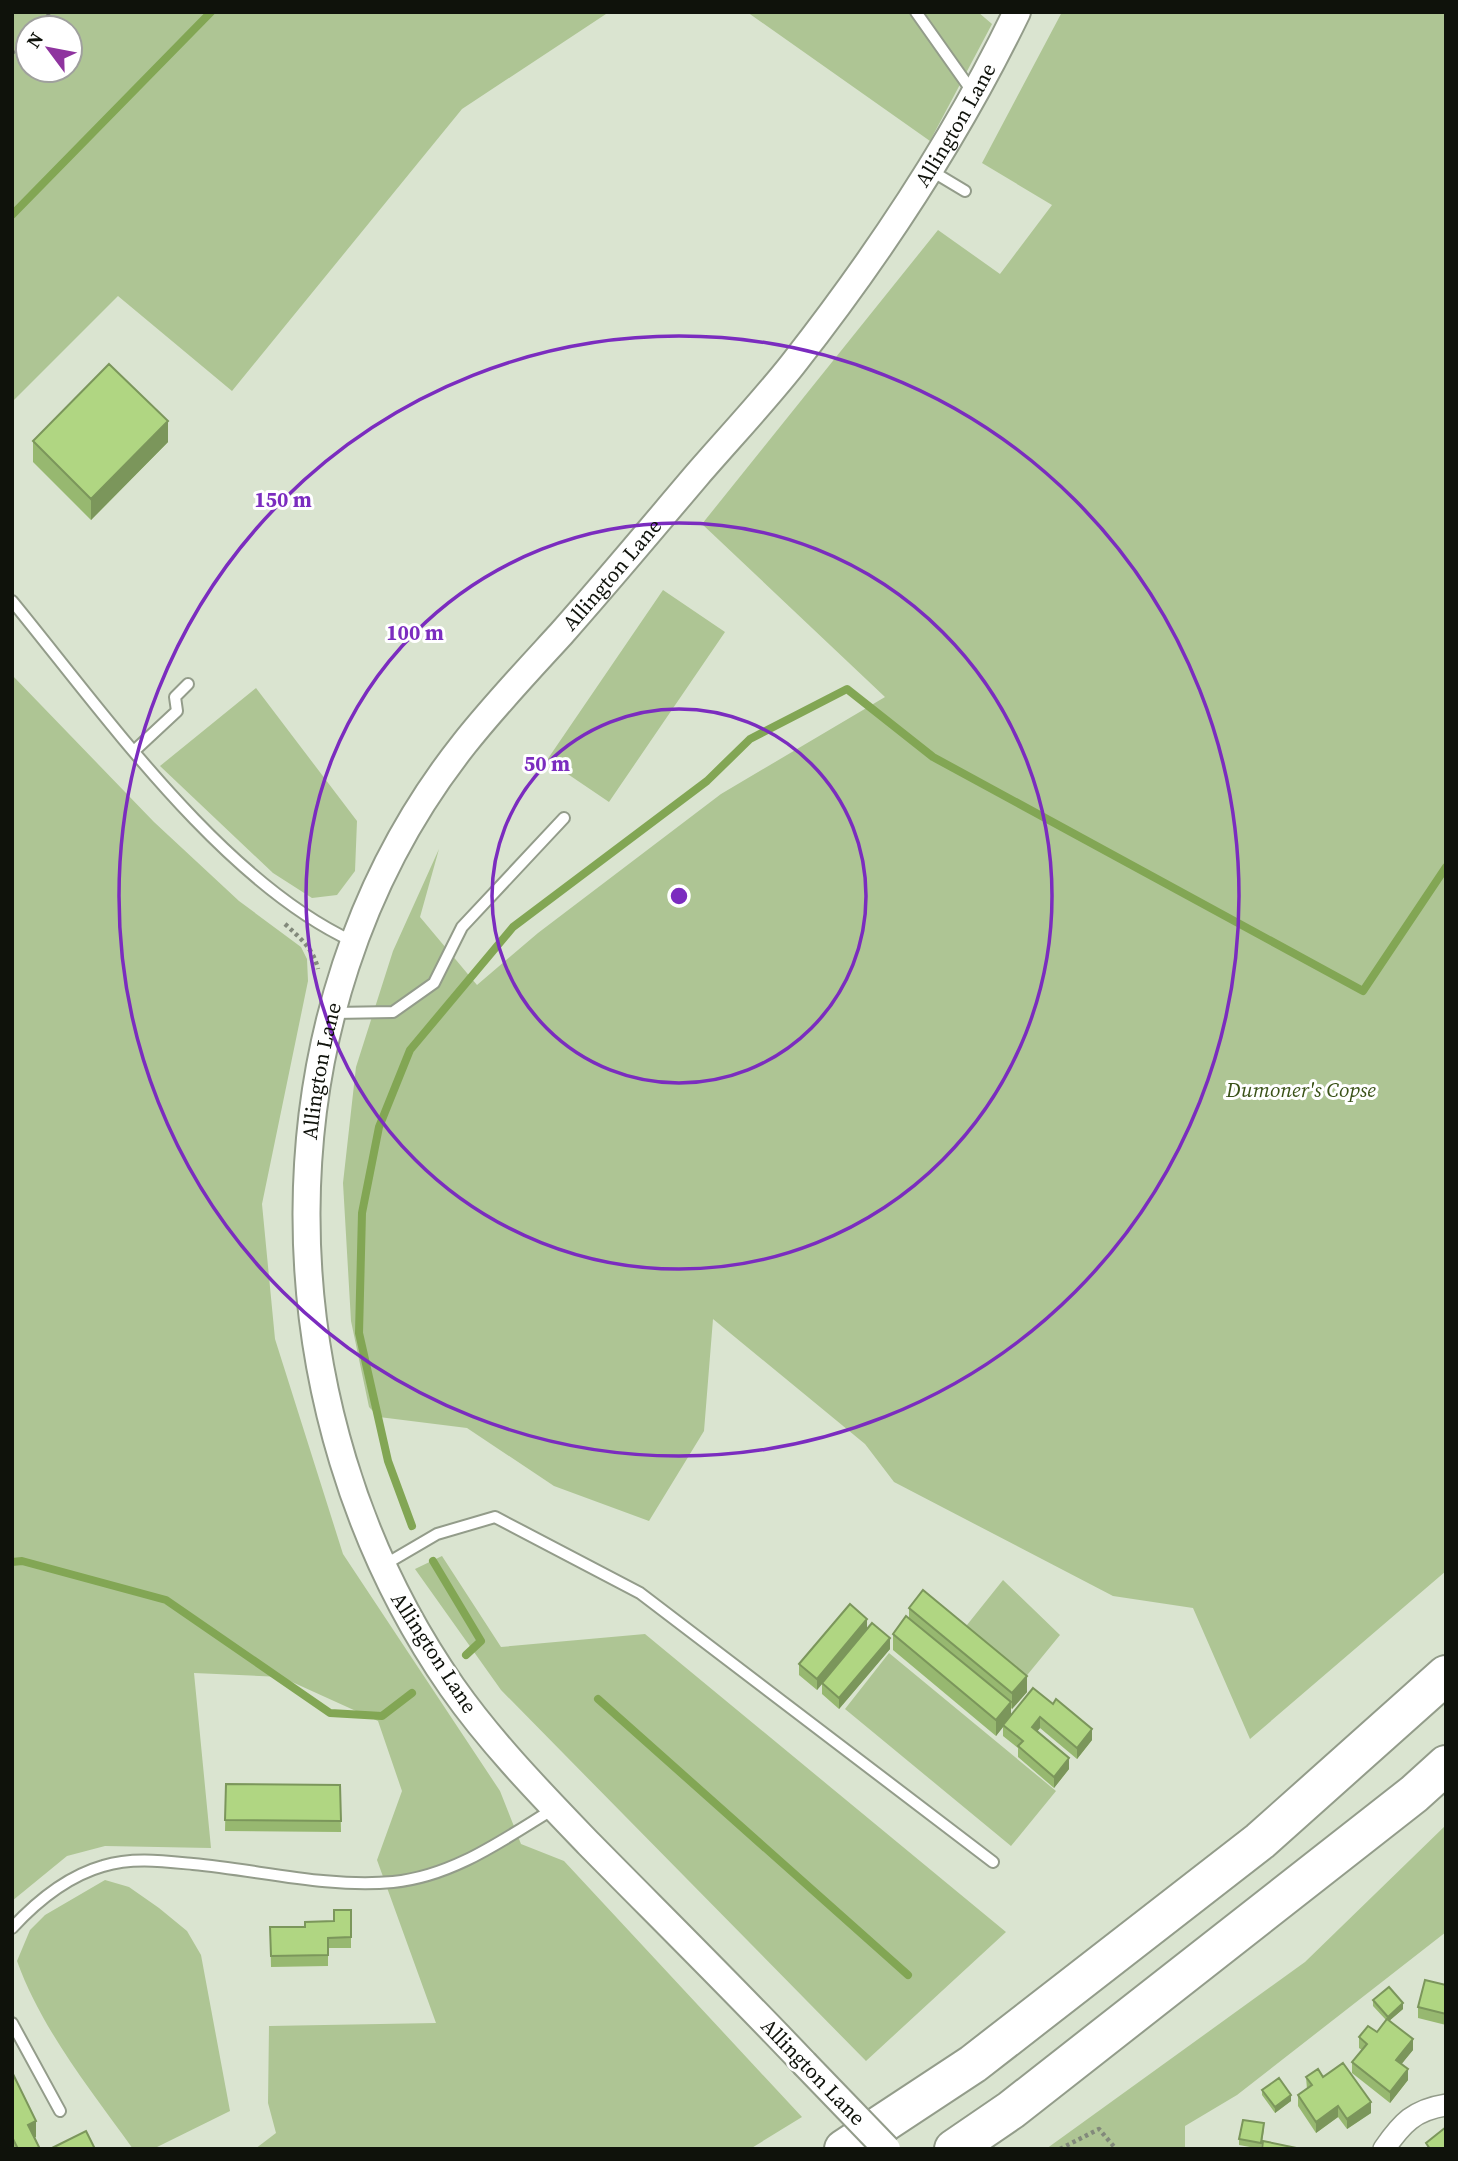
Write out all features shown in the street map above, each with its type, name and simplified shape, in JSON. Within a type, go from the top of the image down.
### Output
[{"type":"highway","points":[[844,2149],[973,2064],[1260,1841],[1446,1675]]},
{"type":"highway","points":[[954,2149],[1011,2110],[1414,1794],[1446,1765]]},
{"type":"street","name":"Allington Lane","points":[[887,2149],[555,1808],[483,1730],[421,1640],[382,1566],[348,1480],[335,1436],[312,1318],[306,1243],[306,1173],[319,1072],[331,1013],[352,941],[368,902],[428,792],[456,755],[791,367],[891,233],[976,96],[1017,12]]},
{"type":"street","points":[[1384,2149],[1400,2126],[1424,2108],[1446,2105]]},
{"type":"lane","points":[[916,12],[976,96]]},
{"type":"lane","points":[[930,170],[965,191]]},
{"type":"lane","points":[[12,601],[134,751],[235,857],[299,912],[352,941]]},
{"type":"lane","points":[[134,751],[177,711],[175,697],[188,684]]},
{"type":"lane","points":[[331,1013],[393,1012],[434,983],[462,927],[565,818]]},
{"type":"lane","points":[[382,1566],[437,1534],[495,1517],[640,1593],[993,1862]]},
{"type":"lane","points":[[12,1928],[31,1908],[58,1888],[103,1866],[128,1861],[161,1861],[348,1885],[396,1882],[436,1873],[480,1855],[555,1808]]},
{"type":"lane","points":[[12,2023],[60,2111]]},
{"type":"path","points":[[276,917],[304,942],[314,955],[317,979]]},
{"type":"path","points":[[1060,2149],[1099,2129],[1116,2149]]},
{"type":"green space","points":[[12,12],[609,12],[462,109],[232,391],[118,296],[12,402]]},
{"type":"green space","points":[[747,12],[978,12],[992,24],[930,141]]},
{"type":"green space","name":"Dumoner's Copse","points":[[1062,12],[1446,12],[1446,1571],[1250,1739],[1193,1608],[1113,1596],[894,1482],[865,1444],[713,1319],[704,1431],[649,1521],[554,1486],[467,1428],[379,1417],[369,1407],[351,1321],[343,1183],[356,1067],[393,951],[439,849],[420,917],[477,985],[538,933],[721,794],[885,697],[702,524],[938,230],[1000,274],[1052,205],[982,163]]},
{"type":"green space","points":[[663,590],[725,632],[609,802],[547,760]]},
{"type":"green space","points":[[12,675],[154,822],[239,901],[301,947],[307,959],[308,981],[262,1204],[275,1339],[343,1554],[500,1791],[521,1844],[564,1861],[802,2117],[750,2149],[255,2149],[276,2133],[268,2103],[269,2026],[436,2023],[377,1860],[402,1791],[378,1721],[281,1677],[194,1673],[211,1848],[105,1846],[67,1856],[12,1901]]},
{"type":"green space","points":[[256,688],[357,821],[355,871],[337,895],[312,898],[273,873],[160,766]]},
{"type":"green space","points":[[442,1556],[501,1647],[645,1634],[1006,1932],[866,2061],[501,1690],[415,1569]]},
{"type":"green space","points":[[1003,1580],[1060,1635],[1019,1685],[959,1635]]},
{"type":"green space","points":[[889,1653],[1056,1791],[1011,1846],[845,1709]]},
{"type":"green space","points":[[1446,1825],[1446,1932],[1237,2095],[1185,2126],[1185,2149],[1046,2149],[1305,1962]]},
{"type":"green space","points":[[105,1880],[129,1887],[159,1908],[187,1931],[201,1955],[230,2111],[153,2149],[133,2149],[100,2104],[53,2035],[17,1961],[30,1930],[45,1915]]},
{"type":"building","points":[[109,364],[168,421],[91,499],[33,441]]},
{"type":"building","points":[[923,1590],[1027,1676],[1012,1693],[909,1608]]},
{"type":"building","points":[[850,1604],[867,1619],[817,1679],[799,1664]]},
{"type":"building","points":[[906,1616],[1011,1702],[996,1720],[893,1634]]},
{"type":"building","points":[[872,1623],[890,1638],[839,1698],[822,1683]]},
{"type":"building","points":[[1033,1688],[1053,1704],[1056,1699],[1092,1729],[1077,1748],[1040,1717],[1032,1727],[1069,1758],[1054,1777],[1018,1746],[1023,1741],[1003,1725]]},
{"type":"building","points":[[226,1784],[340,1785],[341,1821],[225,1820]]},
{"type":"building","points":[[334,1910],[351,1910],[351,1937],[328,1938],[328,1955],[271,1956],[270,1927],[305,1927],[305,1922],[334,1921]]},
{"type":"building","points":[[1425,1980],[1446,1985],[1446,2014],[1418,2007]]},
{"type":"building","points":[[1389,1987],[1403,2003],[1388,2017],[1373,2000]]},
{"type":"building","points":[[1387,2019],[1413,2039],[1396,2060],[1408,2069],[1390,2092],[1352,2062],[1367,2044],[1359,2037],[1368,2026],[1377,2032]]},
{"type":"building","points":[[1343,2063],[1371,2102],[1347,2119],[1338,2106],[1316,2122],[1298,2095],[1312,2085],[1306,2077],[1318,2069],[1323,2077]]},
{"type":"building","points":[[12,2072],[36,2121],[28,2125],[40,2149],[18,2149],[12,2137]]},
{"type":"building","points":[[1279,2078],[1291,2095],[1275,2107],[1262,2090]]},
{"type":"building","points":[[1243,2120],[1264,2123],[1261,2143],[1239,2139]]},
{"type":"building","points":[[1446,2127],[1446,2149],[1430,2149],[1426,2143]]},
{"type":"building","points":[[86,2131],[95,2149],[50,2149]]},
{"type":"building","points":[[1263,2141],[1297,2148],[1262,2149]]},
{"type":"waterway","points":[[12,215],[211,12]]},
{"type":"waterway","points":[[412,1526],[388,1461],[359,1333],[362,1213],[379,1127],[410,1050],[513,927],[707,781],[750,739],[847,689],[933,757],[1363,991],[1446,867]]},
{"type":"waterway","points":[[12,1562],[22,1561],[166,1600],[330,1713],[382,1716],[412,1693]]},
{"type":"waterway","points":[[433,1561],[481,1641],[466,1655]]},
{"type":"waterway","points":[[598,1699],[908,1975]]}]
